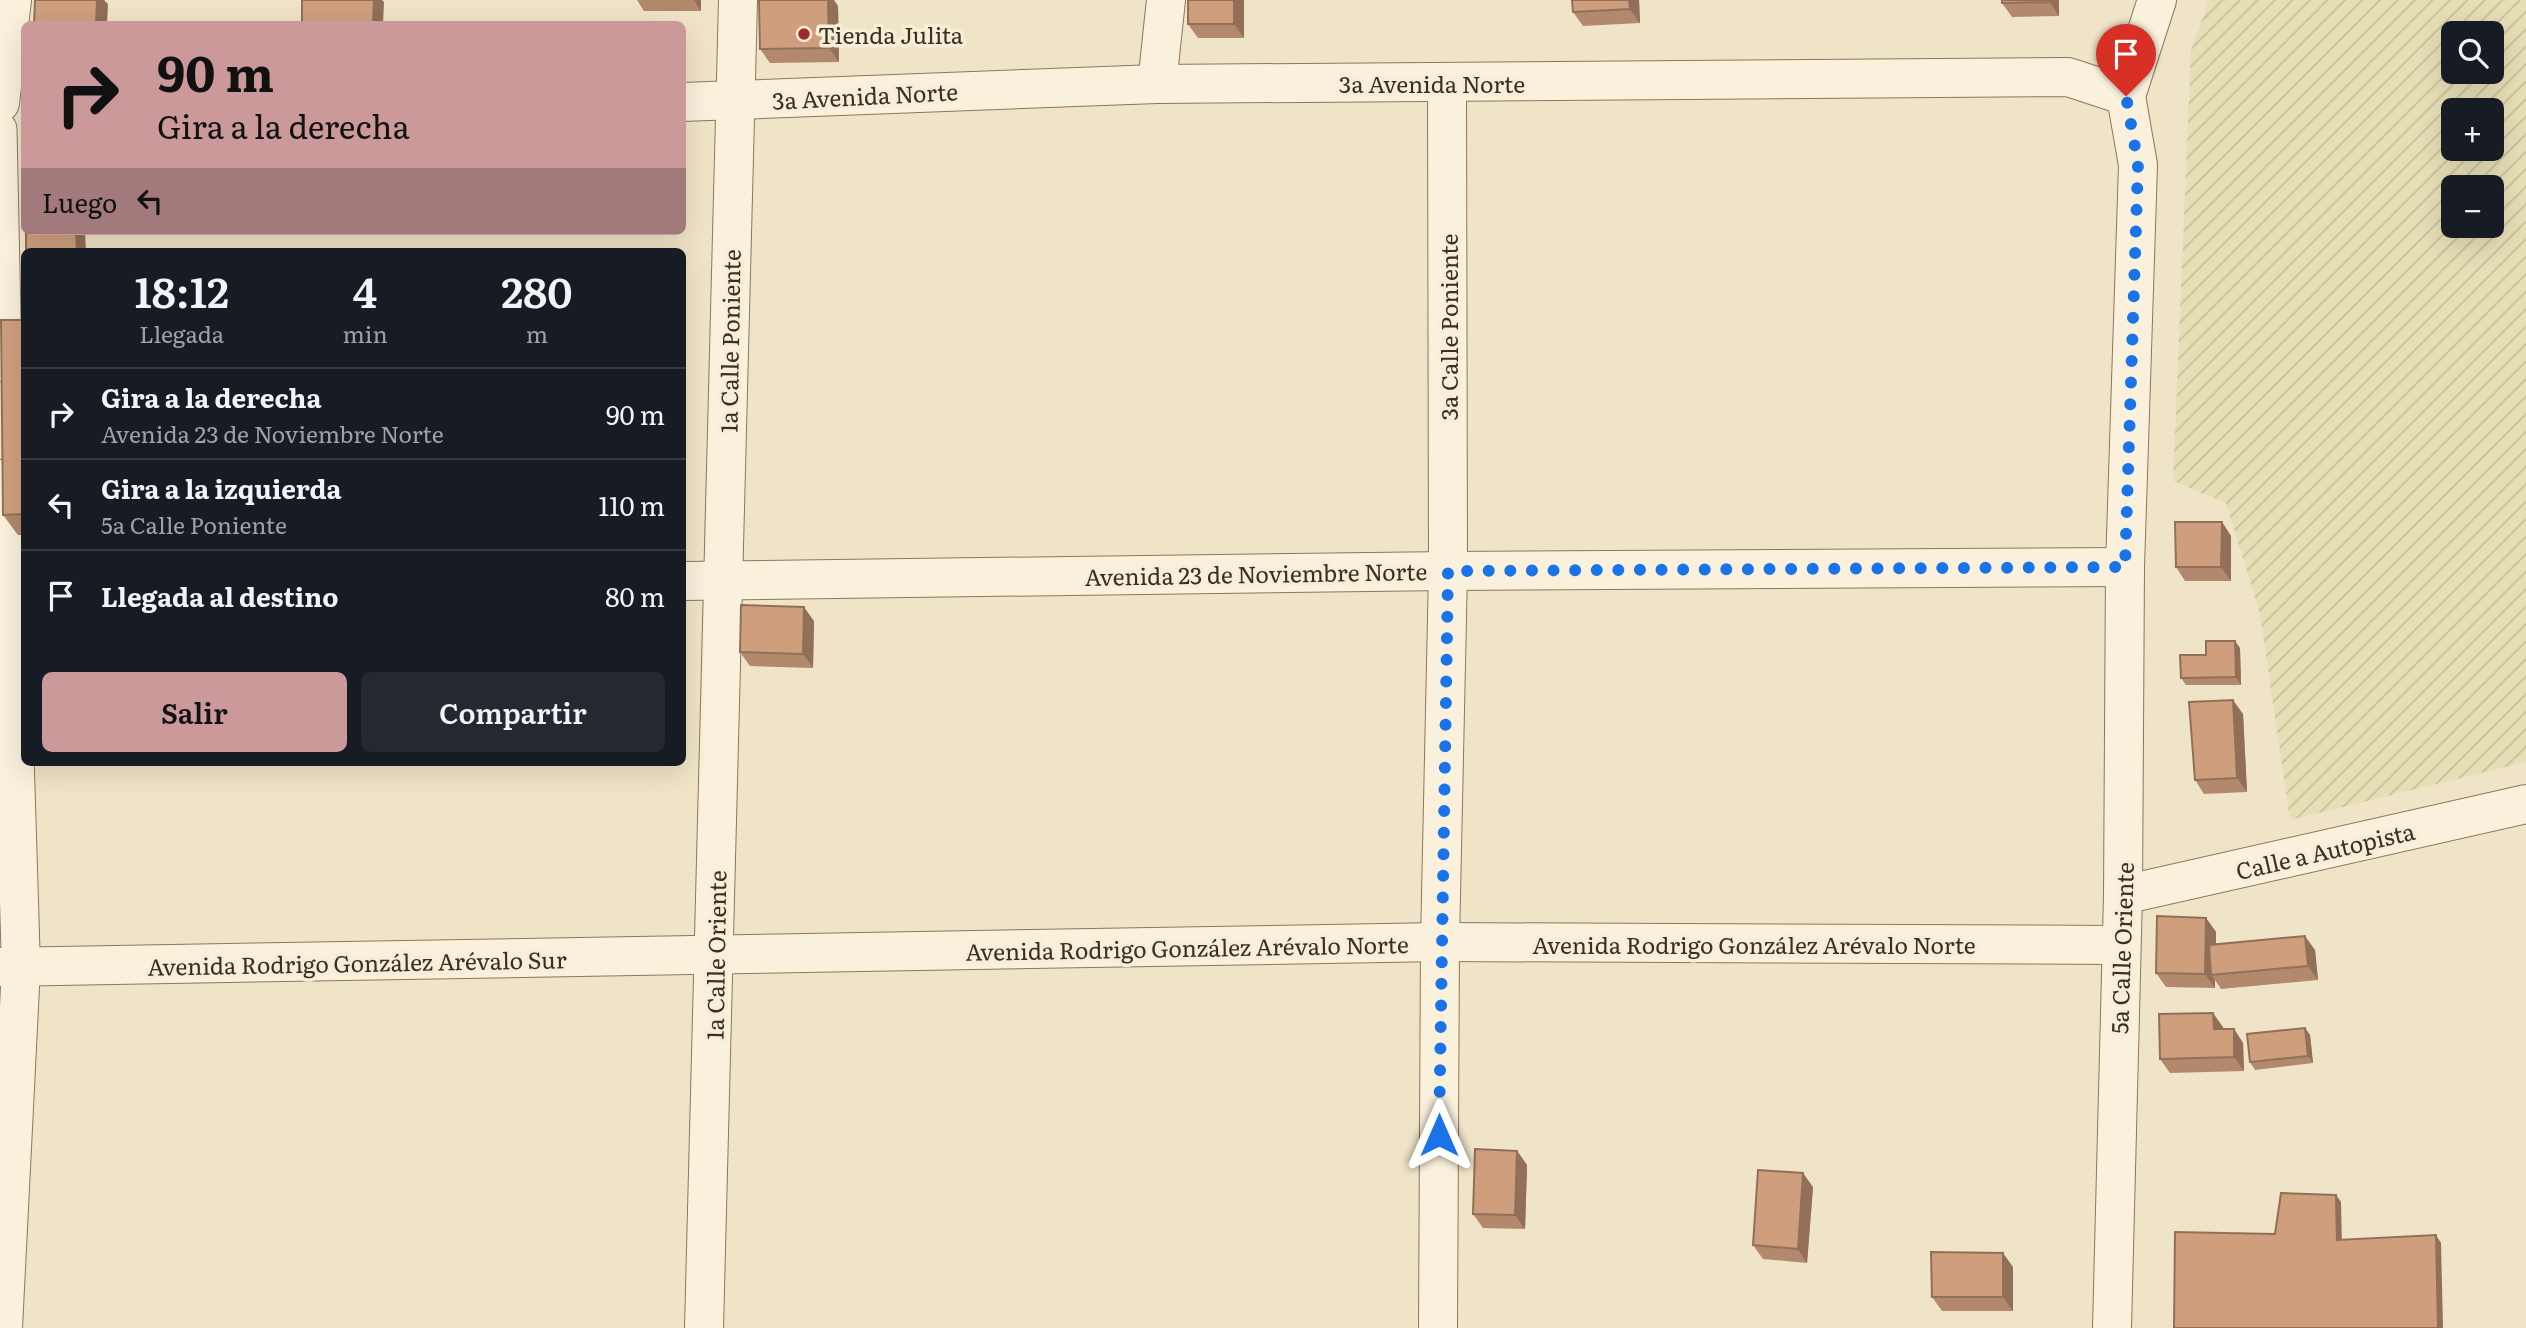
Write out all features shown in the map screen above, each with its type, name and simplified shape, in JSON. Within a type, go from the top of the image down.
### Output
[{"type":"street","points":[[12,0],[0,105],[21,107]]},
{"type":"street","name":"1a Calle Poniente","points":[[723,581],[738,0]]},
{"type":"street","points":[[1157,84],[1166,0]]},
{"type":"street","points":[[2126,96],[2157,0]]},
{"type":"street","name":"3a Avenida Norte","points":[[686,102],[1157,84],[2068,77],[2126,96]]},
{"type":"street","name":"3a Calle Poniente","points":[[1438,1328],[1440,942],[1448,571],[1447,83]]},
{"type":"street","name":"5a Calle Oriente","points":[[2112,1328],[2123,895],[2125,567],[2138,164],[2126,96]]},
{"type":"street","points":[[0,129],[5,393]]},
{"type":"street","points":[[4,1328],[10,967],[11,574],[6,449]]},
{"type":"street","name":"Avenida 23 de Noviembre Norte","points":[[686,581],[1448,571],[2125,567]]},
{"type":"street","name":"1a Calle Oriente","points":[[704,1328],[723,581]]},
{"type":"street","name":"Calle a Autopista","points":[[2123,895],[2526,804]]},
{"type":"street","name":"Avenida Rodrigo González Arévalo Norte","points":[[715,956],[1440,942],[2120,945]]},
{"type":"street","name":"Avenida Rodrigo González Arévalo Sur","points":[[10,967],[715,956]]},
{"type":"shaded area","points":[[2209,0],[2526,0],[2526,762],[2290,820],[2260,614],[2226,503],[2173,481],[2191,50]]},
{"type":"building","points":[[35,0],[97,0],[96,21],[34,21]]},
{"type":"building","points":[[302,0],[374,0],[373,21],[302,21]]},
{"type":"building","name":"Tienda Julita","points":[[759,0],[828,0],[829,48],[760,49]]},
{"type":"building","points":[[1188,0],[1234,0],[1234,24],[1188,24]]},
{"type":"building","points":[[1572,0],[1629,0],[1630,9],[1573,12]]},
{"type":"building","points":[[2002,0],[2050,0],[2050,2],[2002,3]]},
{"type":"building","points":[[26,235],[76,235],[77,248],[26,248]]},
{"type":"building","points":[[1,320],[21,320],[21,514],[3,515]]},
{"type":"building","points":[[2175,522],[2222,522],[2221,567],[2176,567]]},
{"type":"building","points":[[741,605],[804,607],[803,654],[740,652]]},
{"type":"building","points":[[2206,641],[2235,641],[2236,677],[2181,678],[2180,655],[2206,655]]},
{"type":"building","points":[[2233,700],[2237,778],[2195,780],[2189,702]]},
{"type":"building","points":[[2157,916],[2206,918],[2205,974],[2156,973]]},
{"type":"building","points":[[2305,936],[2308,966],[2211,975],[2209,945]]},
{"type":"building","points":[[2213,1013],[2214,1029],[2234,1029],[2234,1057],[2160,1059],[2159,1014]]},
{"type":"building","points":[[2305,1028],[2308,1056],[2250,1062],[2247,1034]]},
{"type":"building","points":[[1475,1149],[1517,1151],[1515,1215],[1473,1214]]},
{"type":"building","points":[[1758,1170],[1803,1173],[1798,1249],[1753,1245]]},
{"type":"building","points":[[2281,1193],[2336,1195],[2337,1240],[2436,1235],[2438,1328],[2174,1328],[2175,1232],[2275,1234]]},
{"type":"building","points":[[1931,1252],[2003,1253],[2003,1297],[1932,1297]]},
{"type":"place","name":"Tienda Julita","points":[[804,34]]},
{"type":"route","points":[[1439,1135],[1448,571],[2125,567],[2138,164],[2126,96]]}]
